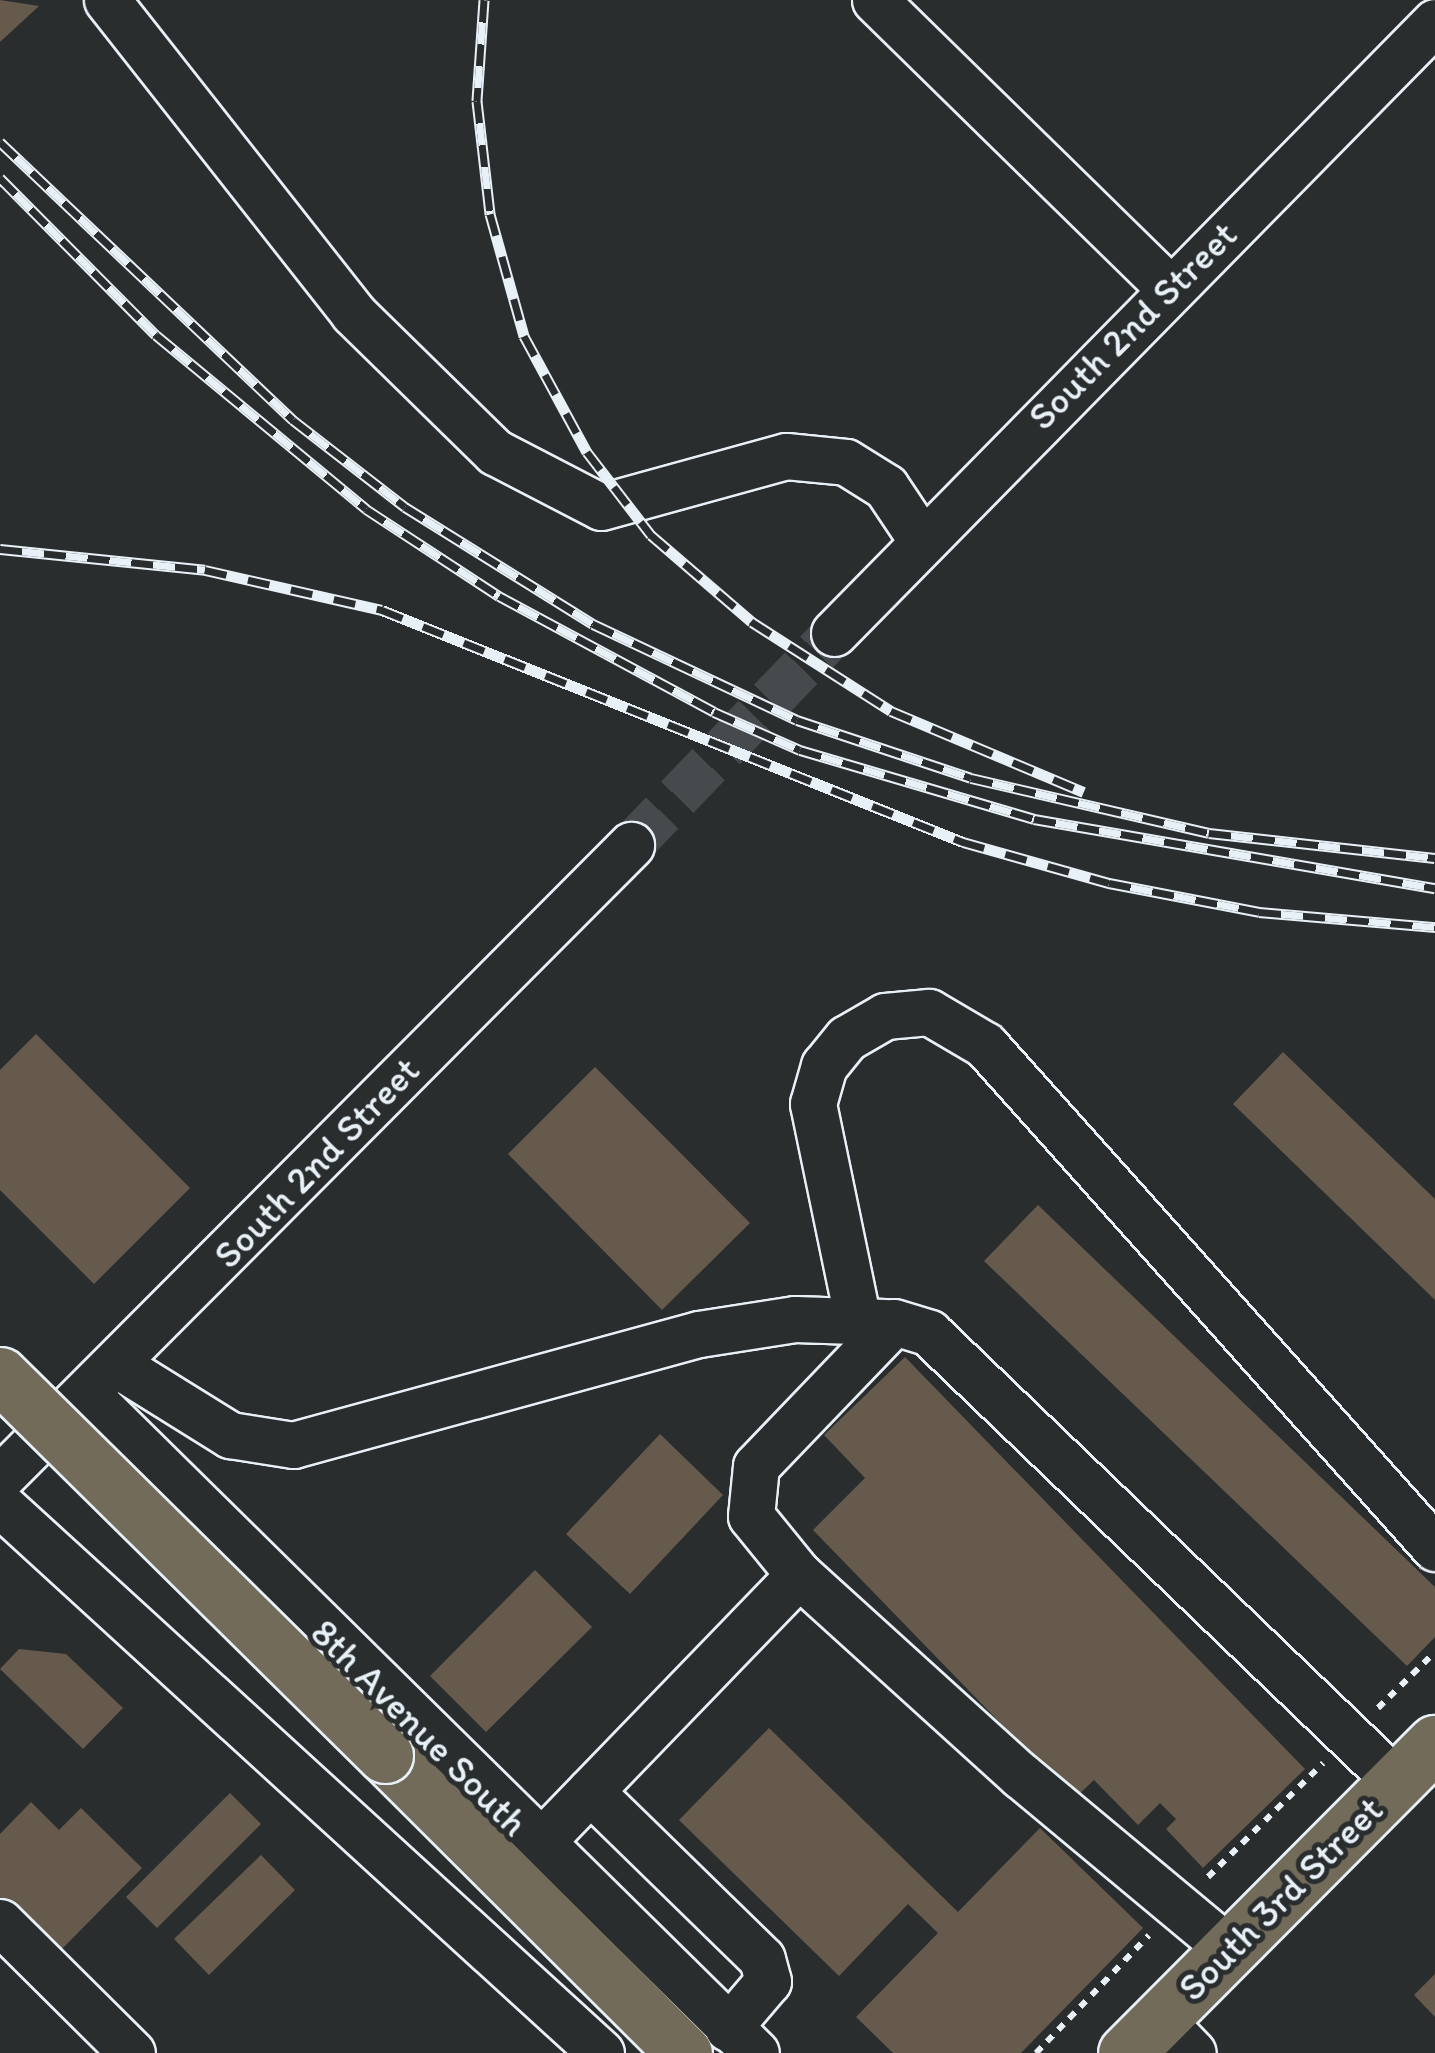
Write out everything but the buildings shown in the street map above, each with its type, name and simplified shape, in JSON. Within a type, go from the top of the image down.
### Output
[{"type":"highway","name":"8th Avenue South","points":[[0,1375],[385,1755],[723,2045]]},
{"type":"highway","name":"South 3rd Street","points":[[1159,2042],[1228,1949],[1435,1743]]},
{"type":"street","points":[[107,0],[353,312],[495,452],[601,507],[786,456],[846,462],[886,488],[922,541]]},
{"type":"street","points":[[875,0],[1169,288]]},
{"type":"street","name":"South 2nd Street","points":[[834,633],[1169,288],[1435,22]]},
{"type":"street","name":"South 2nd Street","points":[[0,1478],[104,1381],[631,845]]},
{"type":"street","points":[[876,1321],[813,1104],[824,1066],[847,1038],[885,1016],[930,1012],[984,1045],[1435,1548]]},
{"type":"street","points":[[104,1381],[230,1435],[293,1445],[699,1334],[876,1321],[928,1333],[1398,1783]]},
{"type":"street","points":[[876,1321],[756,1466],[752,1516],[800,1575],[1174,1910],[1228,1949]]},
{"type":"street","name":"8th Avenue South","points":[[104,1381],[723,2045]]},
{"type":"street","points":[[0,1504],[602,2053]]},
{"type":"street","points":[[537,1846],[800,1575]]},
{"type":"street","points":[[590,1791],[762,1960],[768,1981],[723,2045]]},
{"type":"street","points":[[0,1922],[132,2053]]},
{"type":"path","points":[[1036,2053],[1174,1910],[1435,1652]]},
{"type":"tunnel","points":[[631,845],[834,633]]},
{"type":"railway","points":[[484,0],[477,101],[490,214],[524,336],[587,452],[651,535],[752,622],[891,711],[1084,792]]},
{"type":"railway","points":[[0,142],[293,420],[405,507],[593,624],[797,720],[971,778],[1209,833],[1435,858]]},
{"type":"railway","points":[[0,178],[156,335],[366,509],[499,596],[714,712],[800,750],[1034,819],[1435,888]]},
{"type":"railway","points":[[0,549],[205,570],[382,610],[963,842],[1109,883],[1259,912],[1435,927]]}]
